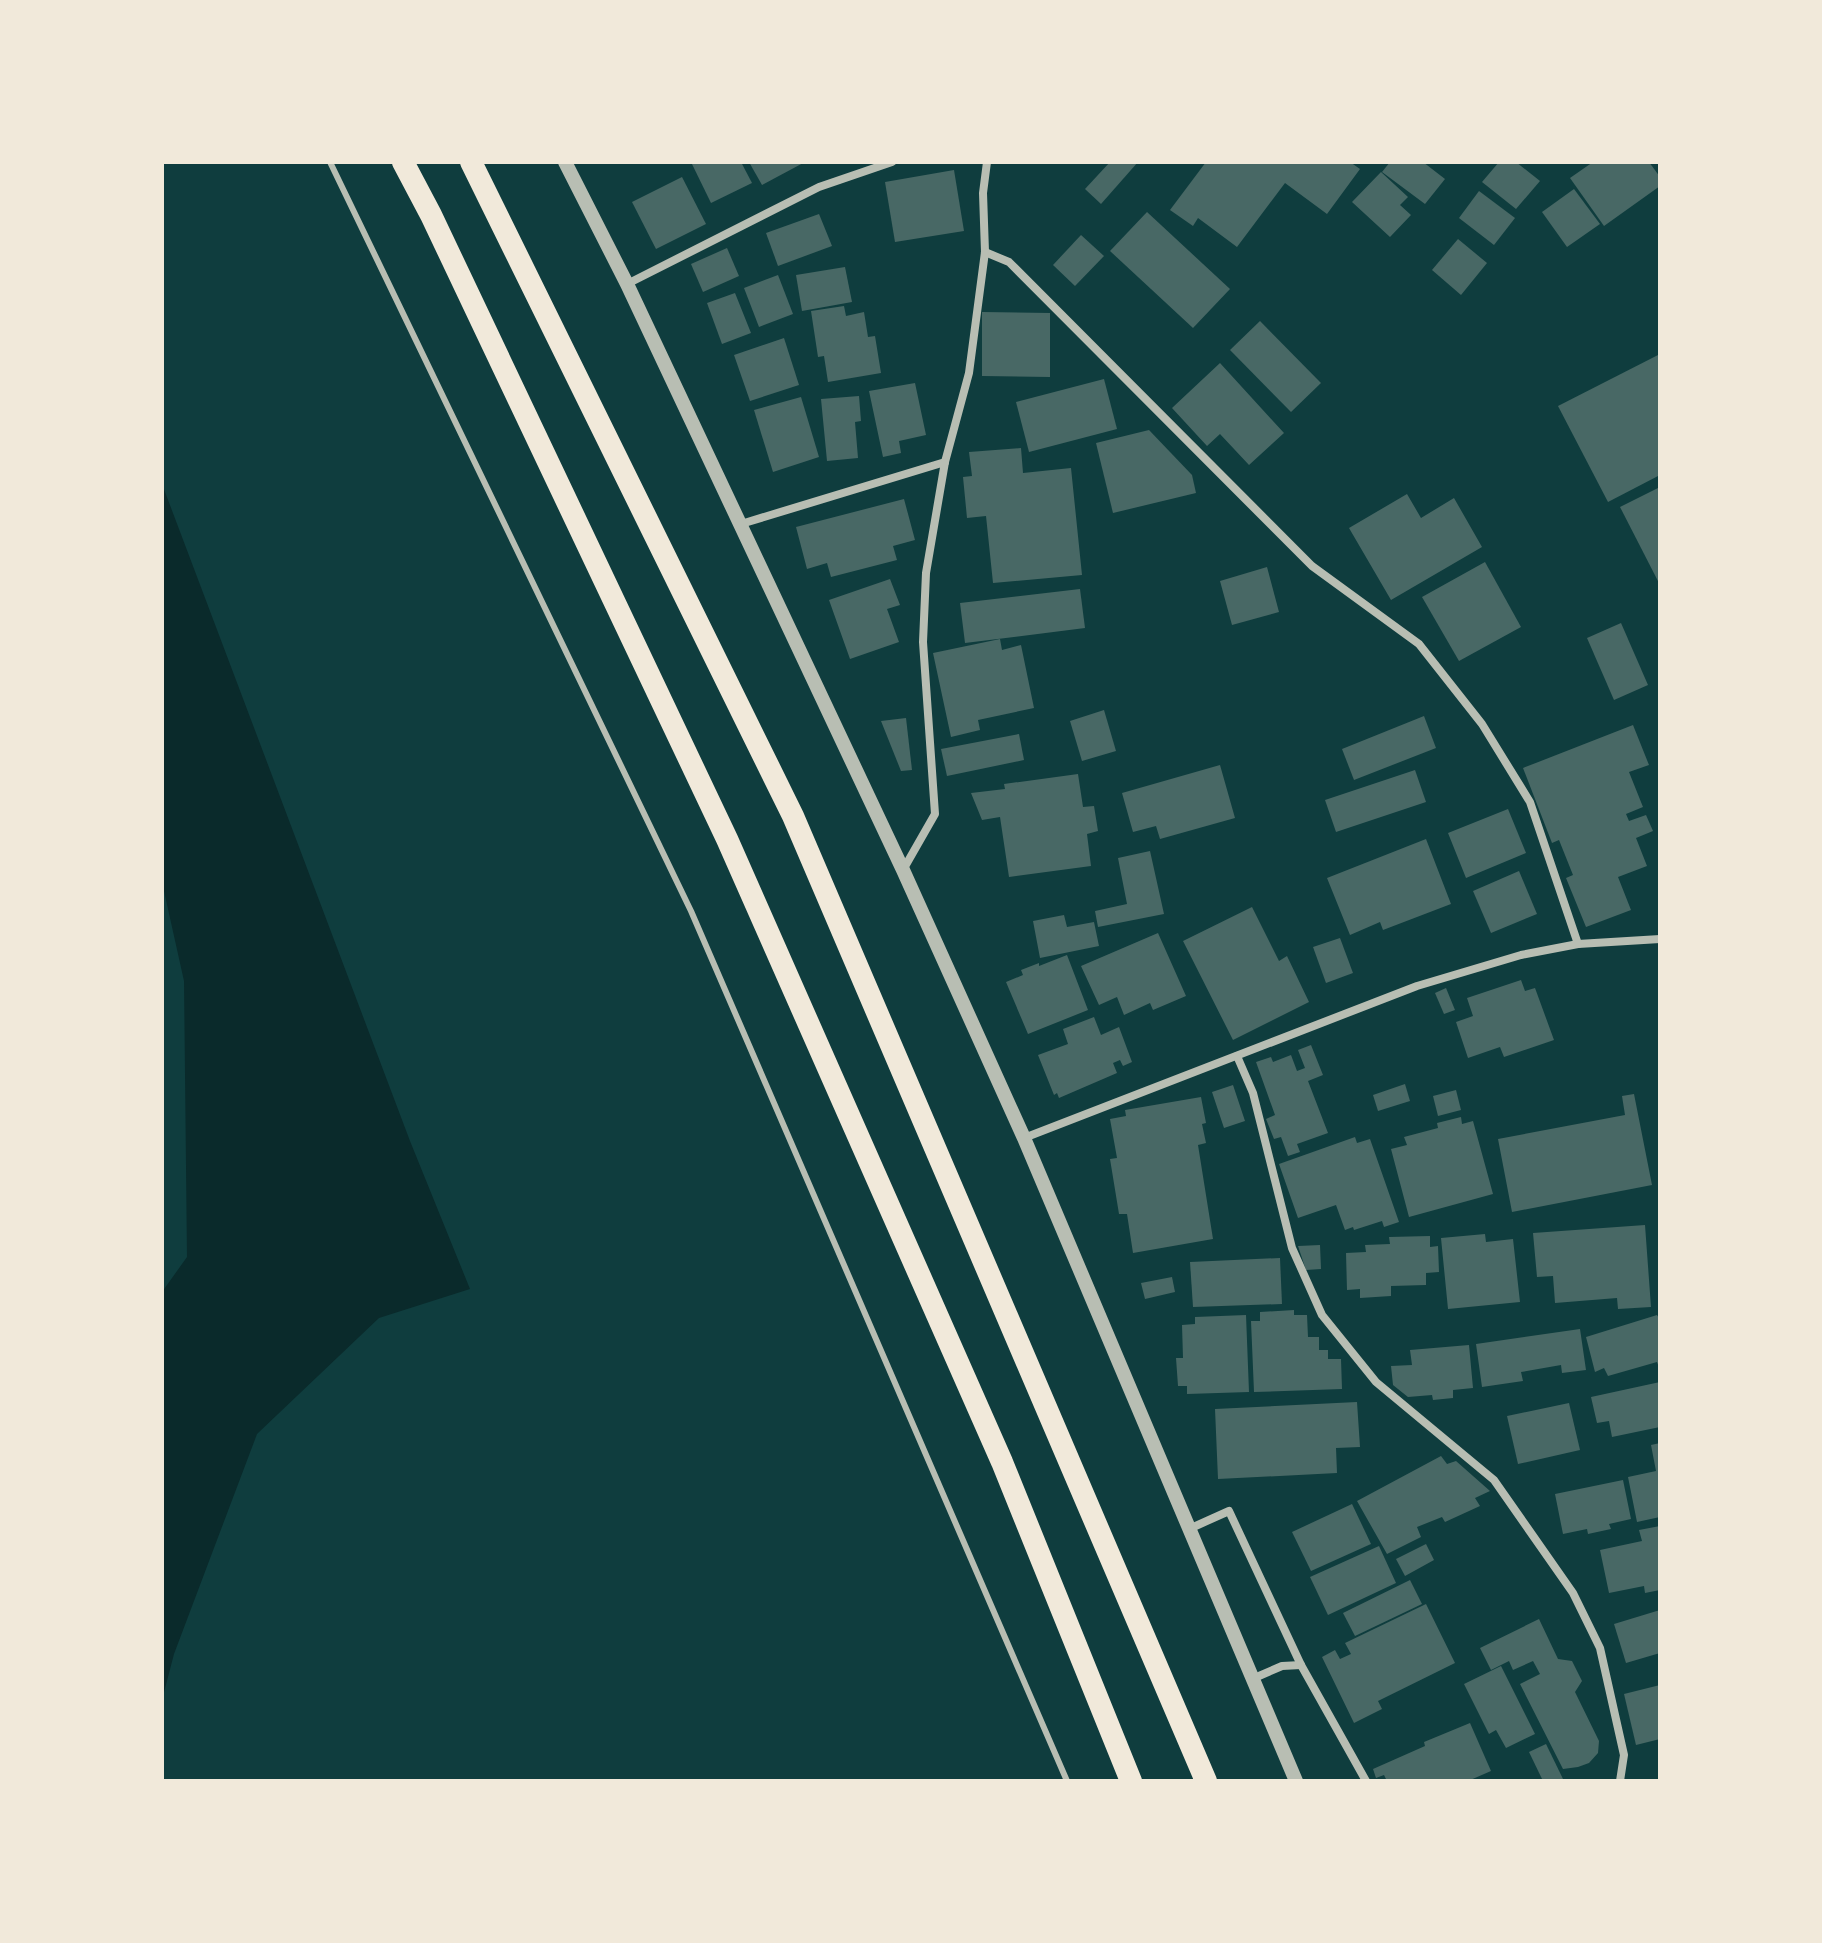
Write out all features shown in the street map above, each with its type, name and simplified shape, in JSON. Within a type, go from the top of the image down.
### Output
[{"type":"highway","points":[[403,162],[727,839],[1002,1462],[1131,1781]]},
{"type":"highway","points":[[471,162],[793,816],[1206,1781]]},
{"type":"street","points":[[565,162],[627,284],[903,870],[1024,1138],[1296,1781]]},
{"type":"street","points":[[627,284],[819,187],[892,162]]},
{"type":"street","points":[[903,870],[935,814],[923,642],[926,573],[945,462],[969,373],[985,252],[983,193],[987,162]]},
{"type":"street","points":[[985,252],[1009,262],[1312,566],[1419,644],[1482,724],[1530,802],[1578,944]]},
{"type":"street","points":[[741,524],[945,462]]},
{"type":"street","points":[[1024,1138],[1417,986],[1521,955],[1578,944],[1660,939]]},
{"type":"street","points":[[1237,1056],[1253,1093],[1292,1248],[1322,1315],[1376,1382],[1494,1480],[1573,1593],[1600,1648],[1624,1755],[1620,1781]]},
{"type":"street","points":[[1189,1529],[1229,1511],[1301,1665],[1366,1781]]},
{"type":"street","points":[[1252,1679],[1282,1666],[1301,1665]]},
{"type":"lane","points":[[330,162],[691,911],[1067,1781]]},
{"type":"water","points":[[162,484],[410,1141],[470,1289],[379,1318],[257,1434],[174,1654],[162,1700],[162,1292],[187,1257],[184,981],[162,882]]},
{"type":"building","points":[[691,162],[741,162],[752,183],[711,203]]},
{"type":"building","points":[[749,162],[805,162],[762,185]]},
{"type":"building","points":[[1110,162],[1138,162],[1101,204],[1085,189]]},
{"type":"building","points":[[1206,162],[1350,162],[1360,169],[1327,214],[1285,183],[1237,247],[1198,218],[1193,226],[1170,210]]},
{"type":"building","points":[[1390,162],[1423,162],[1445,179],[1425,204],[1382,172]]},
{"type":"building","points":[[1499,162],[1516,162],[1540,181],[1516,209],[1482,182]]},
{"type":"building","points":[[1593,162],[1649,162],[1660,177],[1660,186],[1604,226],[1570,178]]},
{"type":"building","points":[[954,170],[964,231],[895,242],[885,182]]},
{"type":"building","points":[[1381,172],[1408,197],[1400,205],[1411,215],[1390,237],[1352,202]]},
{"type":"building","points":[[682,177],[706,224],[656,249],[632,202]]},
{"type":"building","points":[[1574,189],[1600,224],[1567,247],[1542,212]]},
{"type":"building","points":[[1479,191],[1515,218],[1494,245],[1459,218]]},
{"type":"building","points":[[1147,212],[1230,289],[1193,328],[1110,251]]},
{"type":"building","points":[[819,214],[832,246],[778,266],[766,233]]},
{"type":"building","points":[[1081,235],[1104,256],[1075,286],[1053,265]]},
{"type":"building","points":[[1458,239],[1487,263],[1461,295],[1432,270]]},
{"type":"building","points":[[727,248],[739,276],[703,292],[691,264]]},
{"type":"building","points":[[845,267],[852,302],[802,311],[796,275]]},
{"type":"building","points":[[778,275],[793,314],[759,327],[744,288]]},
{"type":"building","points":[[735,293],[751,333],[722,344],[707,303]]},
{"type":"building","points":[[844,306],[846,316],[864,312],[868,337],[875,336],[881,373],[828,382],[824,356],[818,357],[811,311]]},
{"type":"building","points":[[982,312],[1050,313],[1050,377],[982,376]]},
{"type":"building","points":[[1260,321],[1321,383],[1291,412],[1230,350]]},
{"type":"building","points":[[784,338],[799,385],[750,401],[734,355]]},
{"type":"building","points":[[1660,354],[1660,475],[1608,502],[1558,406]]},
{"type":"building","points":[[1220,363],[1284,433],[1249,465],[1220,434],[1207,446],[1172,408]]},
{"type":"building","points":[[1104,379],[1117,429],[1029,452],[1016,402]]},
{"type":"building","points":[[915,383],[926,435],[899,441],[901,453],[883,457],[869,391]]},
{"type":"building","points":[[859,396],[861,421],[855,422],[858,458],[827,461],[821,399]]},
{"type":"building","points":[[801,397],[819,457],[773,472],[754,410]]},
{"type":"building","points":[[1149,430],[1192,475],[1196,493],[1113,513],[1096,443]]},
{"type":"building","points":[[1021,448],[1023,473],[1071,468],[1082,575],[993,583],[986,516],[967,518],[963,477],[972,476],[969,452]]},
{"type":"building","points":[[1660,487],[1660,585],[1620,507]]},
{"type":"building","points":[[1407,494],[1421,518],[1454,498],[1482,547],[1391,600],[1349,528]]},
{"type":"building","points":[[904,499],[915,540],[893,546],[897,560],[831,577],[827,563],[807,569],[796,527]]},
{"type":"building","points":[[1485,562],[1521,627],[1459,661],[1422,597]]},
{"type":"building","points":[[1267,567],[1279,612],[1232,625],[1220,581]]},
{"type":"building","points":[[890,579],[900,605],[887,609],[899,642],[850,659],[829,600]]},
{"type":"building","points":[[1080,589],[1085,628],[965,643],[960,603]]},
{"type":"building","points":[[1621,623],[1648,685],[1614,700],[1587,638]]},
{"type":"building","points":[[1000,639],[1002,650],[1021,645],[1034,708],[978,720],[980,730],[951,737],[933,653]]},
{"type":"building","points":[[1104,710],[1116,751],[1082,761],[1070,721]]},
{"type":"building","points":[[1424,716],[1436,748],[1354,780],[1342,749]]},
{"type":"building","points":[[906,718],[912,770],[901,771],[881,721]]},
{"type":"building","points":[[1633,725],[1649,765],[1629,772],[1643,807],[1626,814],[1629,821],[1646,815],[1653,831],[1636,838],[1647,866],[1618,877],[1631,910],[1586,927],[1566,878],[1573,875],[1559,840],[1552,843],[1523,768]]},
{"type":"building","points":[[1019,734],[1024,760],[947,776],[941,749]]},
{"type":"building","points":[[1220,765],[1235,818],[1160,839],[1156,826],[1133,832],[1122,793]]},
{"type":"building","points":[[1415,770],[1426,802],[1336,832],[1325,800]]},
{"type":"building","points":[[1078,774],[1083,807],[1094,806],[1098,831],[1087,834],[1091,866],[1009,877],[1000,817],[982,820],[971,793],[1005,789],[1004,784]]},
{"type":"building","points":[[1508,809],[1526,853],[1466,878],[1448,833]]},
{"type":"building","points":[[1426,839],[1451,904],[1383,930],[1380,922],[1350,935],[1327,878]]},
{"type":"building","points":[[1150,851],[1164,914],[1098,927],[1095,911],[1127,904],[1118,858]]},
{"type":"building","points":[[1519,871],[1537,914],[1491,933],[1473,891]]},
{"type":"building","points":[[1252,907],[1279,961],[1287,956],[1309,1002],[1233,1040],[1183,941]]},
{"type":"building","points":[[1064,915],[1067,927],[1094,922],[1099,946],[1040,958],[1033,921]]},
{"type":"building","points":[[1158,933],[1186,996],[1153,1010],[1150,1003],[1124,1015],[1117,997],[1099,1005],[1081,966]]},
{"type":"building","points":[[1340,938],[1353,973],[1326,983],[1313,947]]},
{"type":"building","points":[[1067,955],[1088,1010],[1028,1034],[1006,982],[1023,975],[1021,970]]},
{"type":"building","points":[[1521,980],[1525,991],[1535,988],[1554,1040],[1504,1057],[1500,1047],[1468,1058],[1456,1022],[1473,1016],[1467,998]]},
{"type":"building","points":[[1446,988],[1455,1010],[1444,1014],[1435,993]]},
{"type":"building","points":[[1094,1017],[1101,1035],[1119,1027],[1132,1062],[1123,1066],[1120,1060],[1113,1063],[1117,1073],[1059,1098],[1057,1093],[1054,1095],[1038,1055],[1068,1044],[1063,1029]]},
{"type":"building","points":[[1311,1045],[1323,1075],[1308,1081],[1328,1133],[1297,1144],[1300,1152],[1288,1156],[1281,1137],[1274,1139],[1266,1119],[1275,1115],[1256,1062],[1271,1057],[1273,1062],[1291,1055],[1297,1071],[1305,1068],[1298,1050]]},
{"type":"building","points":[[1405,1084],[1410,1101],[1378,1111],[1373,1095]]},
{"type":"building","points":[[1233,1085],[1245,1121],[1224,1128],[1212,1092]]},
{"type":"building","points":[[1456,1090],[1461,1110],[1438,1116],[1433,1096]]},
{"type":"building","points":[[1634,1094],[1652,1185],[1512,1212],[1498,1139],[1625,1115],[1622,1096]]},
{"type":"building","points":[[1201,1097],[1206,1143],[1198,1145],[1213,1239],[1133,1253],[1127,1214],[1119,1214],[1110,1159],[1117,1158],[1110,1119],[1126,1116],[1125,1110]]},
{"type":"building","points":[[1461,1117],[1462,1124],[1473,1121],[1493,1194],[1409,1217],[1391,1149],[1407,1145],[1404,1137],[1438,1128],[1437,1123]]},
{"type":"building","points":[[1355,1137],[1357,1143],[1370,1139],[1399,1222],[1384,1227],[1382,1221],[1345,1230],[1336,1205],[1298,1218],[1279,1164]]},
{"type":"building","points":[[1645,1225],[1651,1307],[1618,1309],[1617,1298],[1555,1303],[1553,1276],[1537,1277],[1533,1233]]},
{"type":"building","points":[[1485,1234],[1486,1242],[1513,1239],[1520,1302],[1448,1309],[1441,1238]]},
{"type":"building","points":[[1430,1236],[1430,1247],[1438,1246],[1439,1272],[1426,1273],[1426,1285],[1391,1286],[1391,1296],[1360,1298],[1360,1289],[1347,1290],[1346,1253],[1366,1252],[1365,1245],[1390,1244],[1389,1237]]},
{"type":"building","points":[[1320,1245],[1321,1269],[1306,1270],[1298,1246]]},
{"type":"building","points":[[1280,1258],[1282,1304],[1193,1307],[1190,1262]]},
{"type":"building","points":[[1172,1277],[1175,1292],[1145,1299],[1141,1283]]},
{"type":"building","points":[[1294,1310],[1294,1315],[1307,1315],[1308,1337],[1319,1337],[1319,1350],[1328,1350],[1328,1359],[1341,1359],[1342,1389],[1254,1392],[1251,1321],[1260,1321],[1260,1312]]},
{"type":"building","points":[[1246,1315],[1249,1392],[1187,1394],[1187,1386],[1178,1386],[1176,1358],[1183,1358],[1182,1325],[1195,1324],[1195,1317]]},
{"type":"building","points":[[1657,1315],[1660,1320],[1660,1370],[1657,1362],[1608,1376],[1604,1368],[1595,1372],[1586,1337]]},
{"type":"building","points":[[1580,1329],[1586,1370],[1562,1373],[1561,1365],[1521,1372],[1523,1381],[1482,1387],[1476,1344]]},
{"type":"building","points":[[1469,1345],[1473,1388],[1453,1390],[1453,1398],[1433,1400],[1432,1395],[1408,1397],[1393,1385],[1391,1366],[1412,1365],[1410,1350]]},
{"type":"building","points":[[1660,1382],[1660,1427],[1612,1437],[1609,1421],[1597,1423],[1591,1397]]},
{"type":"building","points":[[1357,1402],[1360,1447],[1336,1448],[1337,1473],[1218,1479],[1215,1409]]},
{"type":"building","points":[[1569,1403],[1580,1450],[1518,1464],[1507,1416]]},
{"type":"building","points":[[1660,1443],[1660,1517],[1637,1522],[1628,1477],[1656,1471],[1651,1445]]},
{"type":"building","points":[[1441,1456],[1447,1464],[1456,1461],[1490,1491],[1475,1498],[1480,1506],[1445,1522],[1442,1517],[1417,1527],[1421,1537],[1387,1554],[1357,1501]]},
{"type":"building","points":[[1623,1480],[1631,1519],[1609,1524],[1611,1529],[1588,1534],[1587,1529],[1563,1534],[1555,1494]]},
{"type":"building","points":[[1352,1504],[1371,1544],[1311,1571],[1292,1532]]},
{"type":"building","points":[[1660,1526],[1660,1590],[1645,1593],[1644,1586],[1609,1593],[1600,1550],[1642,1541],[1639,1530]]},
{"type":"building","points":[[1426,1544],[1434,1560],[1405,1576],[1396,1559]]},
{"type":"building","points":[[1379,1546],[1396,1583],[1328,1615],[1310,1577]]},
{"type":"building","points":[[1410,1580],[1422,1604],[1355,1636],[1343,1613]]},
{"type":"building","points":[[1426,1604],[1455,1663],[1378,1701],[1382,1709],[1354,1723],[1322,1657],[1335,1650],[1340,1659],[1351,1654],[1345,1643]]},
{"type":"building","points":[[1660,1610],[1660,1653],[1626,1663],[1614,1624]]},
{"type":"building","points":[[1539,1619],[1558,1659],[1572,1661],[1582,1681],[1575,1692],[1599,1741],[1598,1753],[1589,1763],[1578,1767],[1563,1769],[1520,1684],[1540,1674],[1533,1661],[1513,1670],[1509,1661],[1491,1670],[1480,1648]]},
{"type":"building","points":[[1501,1666],[1535,1734],[1506,1748],[1496,1730],[1489,1734],[1464,1684]]},
{"type":"building","points":[[1660,1685],[1660,1739],[1636,1745],[1624,1694]]},
{"type":"building","points":[[1470,1723],[1491,1771],[1468,1781],[1387,1781],[1384,1775],[1376,1778],[1373,1769],[1425,1746],[1424,1742]]},
{"type":"building","points":[[1546,1744],[1564,1781],[1543,1781],[1529,1752]]}]
